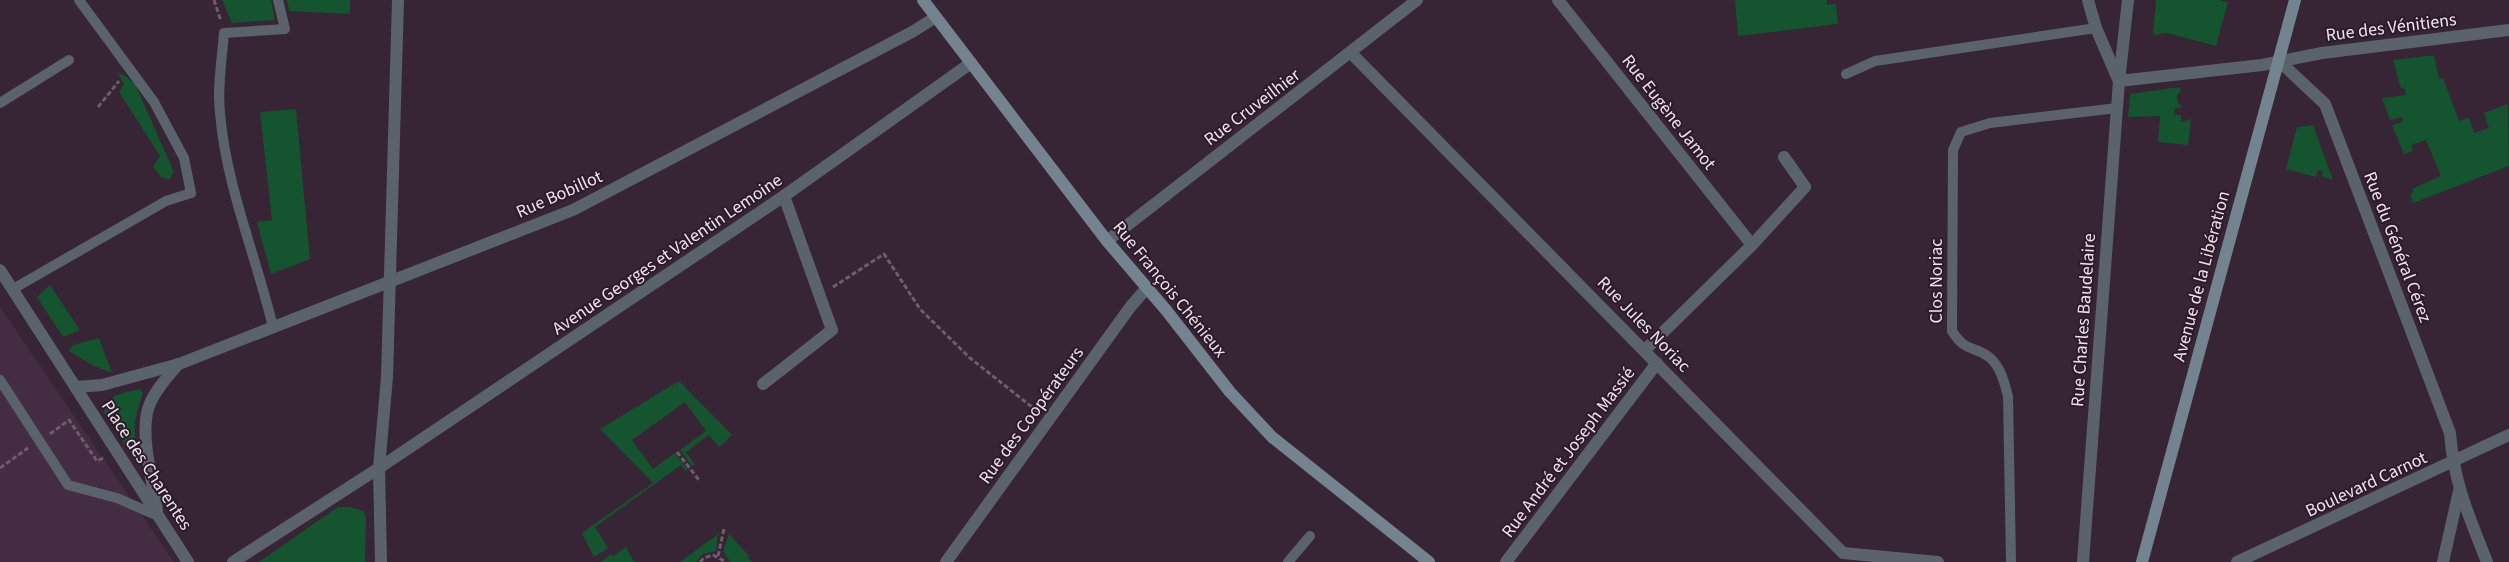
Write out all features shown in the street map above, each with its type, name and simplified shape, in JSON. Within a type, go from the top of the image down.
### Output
[{"type":"main road","name":"Rue François Chénieux","points":[[923,0],[1107,240],[1146,289],[1166,310],[1230,392],[1272,437],[1429,562]]},
{"type":"main road","name":"Avenue de la Libération","points":[[2142,562],[2295,0]]},
{"type":"street","points":[[381,562],[379,468],[387,377],[388,281],[398,0]]},
{"type":"street","name":"Rue Cruveilhier","points":[[1107,240],[1351,53],[1417,0]]},
{"type":"street","name":"Rue Eugène Jamot","points":[[1558,0],[1752,245]]},
{"type":"street","points":[[2088,0],[2096,28],[2119,80]]},
{"type":"street","name":"Rue Charles Baudelaire","points":[[2083,562],[2119,80],[2128,0]]},
{"type":"street","name":"Rue Bobillot","points":[[76,387],[102,385],[179,364],[573,210],[912,32],[936,17]]},
{"type":"street","name":"Rue des Vénitiens","points":[[2119,80],[2262,65],[2278,60],[2509,30]]},
{"type":"street","name":"Rue Jules Noriac","points":[[1351,53],[1843,553],[1938,562]]},
{"type":"street","name":"Rue du Général Cérez","points":[[2278,60],[2325,104],[2450,433],[2453,463],[2459,491]]},
{"type":"street","name":"Avenue Georges et Valentin Lemoine","points":[[379,468],[784,196],[971,63]]},
{"type":"street","points":[[1645,350],[1752,245],[1805,187],[1784,157]]},
{"type":"street","points":[[763,384],[832,330],[784,196]]},
{"type":"street","name":"Place des Charentes","points":[[0,270],[188,562]]},
{"type":"street","name":"Rue des Coopérateurs","points":[[946,562],[1131,306],[1146,289]]},
{"type":"street","name":"Rue André et Joseph Massié","points":[[1506,562],[1658,363]]},
{"type":"street","name":"Rue Bobillot","points":[[158,516],[146,436],[148,408],[165,380],[179,364]]},
{"type":"street","name":"Boulevard Carnot","points":[[2237,562],[2453,463],[2509,435]]},
{"type":"street","points":[[233,562],[379,468]]},
{"type":"street","points":[[2443,562],[2459,491]]},
{"type":"street","points":[[2459,491],[2488,562]]},
{"type":"lane","points":[[13,289],[166,201],[191,193],[184,158],[154,102],[79,0]]},
{"type":"lane","points":[[273,327],[226,161],[219,112],[224,33],[285,29],[278,0]]},
{"type":"lane","points":[[1846,74],[1875,61],[2096,28]]},
{"type":"lane","points":[[0,103],[69,60]]},
{"type":"lane","name":"Clos Noriac","points":[[2011,562],[2008,396],[2001,371],[1989,357],[1960,344],[1952,331],[1953,150],[1961,132],[1990,123],[2117,108]]},
{"type":"lane","points":[[0,380],[68,485],[117,498],[158,516]]},
{"type":"lane","points":[[1288,562],[1310,536]]},
{"type":"path","points":[[214,0],[224,33]]},
{"type":"path","points":[[98,107],[118,86]]},
{"type":"path","points":[[820,296],[884,254],[920,309],[970,358],[1050,420]]},
{"type":"path","points":[[69,420],[97,461],[115,451]]},
{"type":"path","points":[[677,452],[698,480]]},
{"type":"path","points":[[718,556],[724,529]]},
{"type":"path","points":[[700,562],[708,555],[718,556],[726,562]]},
{"type":"shaded area","points":[[0,307],[72,413],[174,562],[0,562]]},
{"type":"green space","points":[[222,0],[271,0],[275,20],[232,23]]},
{"type":"green space","points":[[287,0],[350,0],[350,14],[289,11]]},
{"type":"green space","points":[[1735,0],[1827,0],[1827,5],[1836,4],[1838,24],[1738,36]]},
{"type":"green space","points":[[2156,0],[2219,0],[2228,2],[2216,46],[2167,33],[2153,35]]},
{"type":"green space","points":[[2434,55],[2439,79],[2443,78],[2459,121],[2469,118],[2474,133],[2489,128],[2484,113],[2508,104],[2509,166],[2413,203],[2410,194],[2413,192],[2412,189],[2441,176],[2426,140],[2411,145],[2413,151],[2404,154],[2392,125],[2403,122],[2402,117],[2390,120],[2382,98],[2406,95],[2404,88],[2401,89],[2393,60]]},
{"type":"green space","points":[[118,74],[124,75],[135,84],[174,172],[169,180],[161,177],[153,167],[160,156],[119,92],[124,84]]},
{"type":"green space","points":[[2180,87],[2181,91],[2177,95],[2178,103],[2183,107],[2174,109],[2175,115],[2181,115],[2181,122],[2191,119],[2188,145],[2158,142],[2160,116],[2128,117],[2130,94]]},
{"type":"green space","points":[[296,109],[310,259],[271,274],[257,222],[272,220],[260,112]]},
{"type":"green space","points":[[2313,125],[2333,180],[2321,176],[2323,171],[2318,170],[2316,177],[2286,169],[2297,127]]},
{"type":"green space","points":[[50,285],[80,330],[63,337],[37,297]]},
{"type":"green space","points":[[99,338],[112,373],[92,365],[69,351],[73,345]]},
{"type":"green space","points":[[679,381],[732,435],[719,447],[709,435],[686,452],[695,465],[692,466],[680,450],[706,431],[685,402],[632,440],[653,469],[675,453],[688,470],[686,471],[681,465],[595,527],[608,548],[594,557],[582,533],[653,483],[600,429]]},
{"type":"green space","points":[[139,389],[143,393],[135,425],[135,439],[139,457],[135,460],[104,412],[105,406],[112,398],[122,393]]},
{"type":"green space","points":[[338,507],[349,507],[364,511],[366,520],[365,562],[259,562]]},
{"type":"green space","points":[[718,534],[716,551],[703,554],[696,562],[680,562]]},
{"type":"green space","points":[[729,534],[752,562],[730,562],[723,551]]},
{"type":"green space","points":[[626,547],[634,562],[601,562],[611,554],[613,556]]}]
